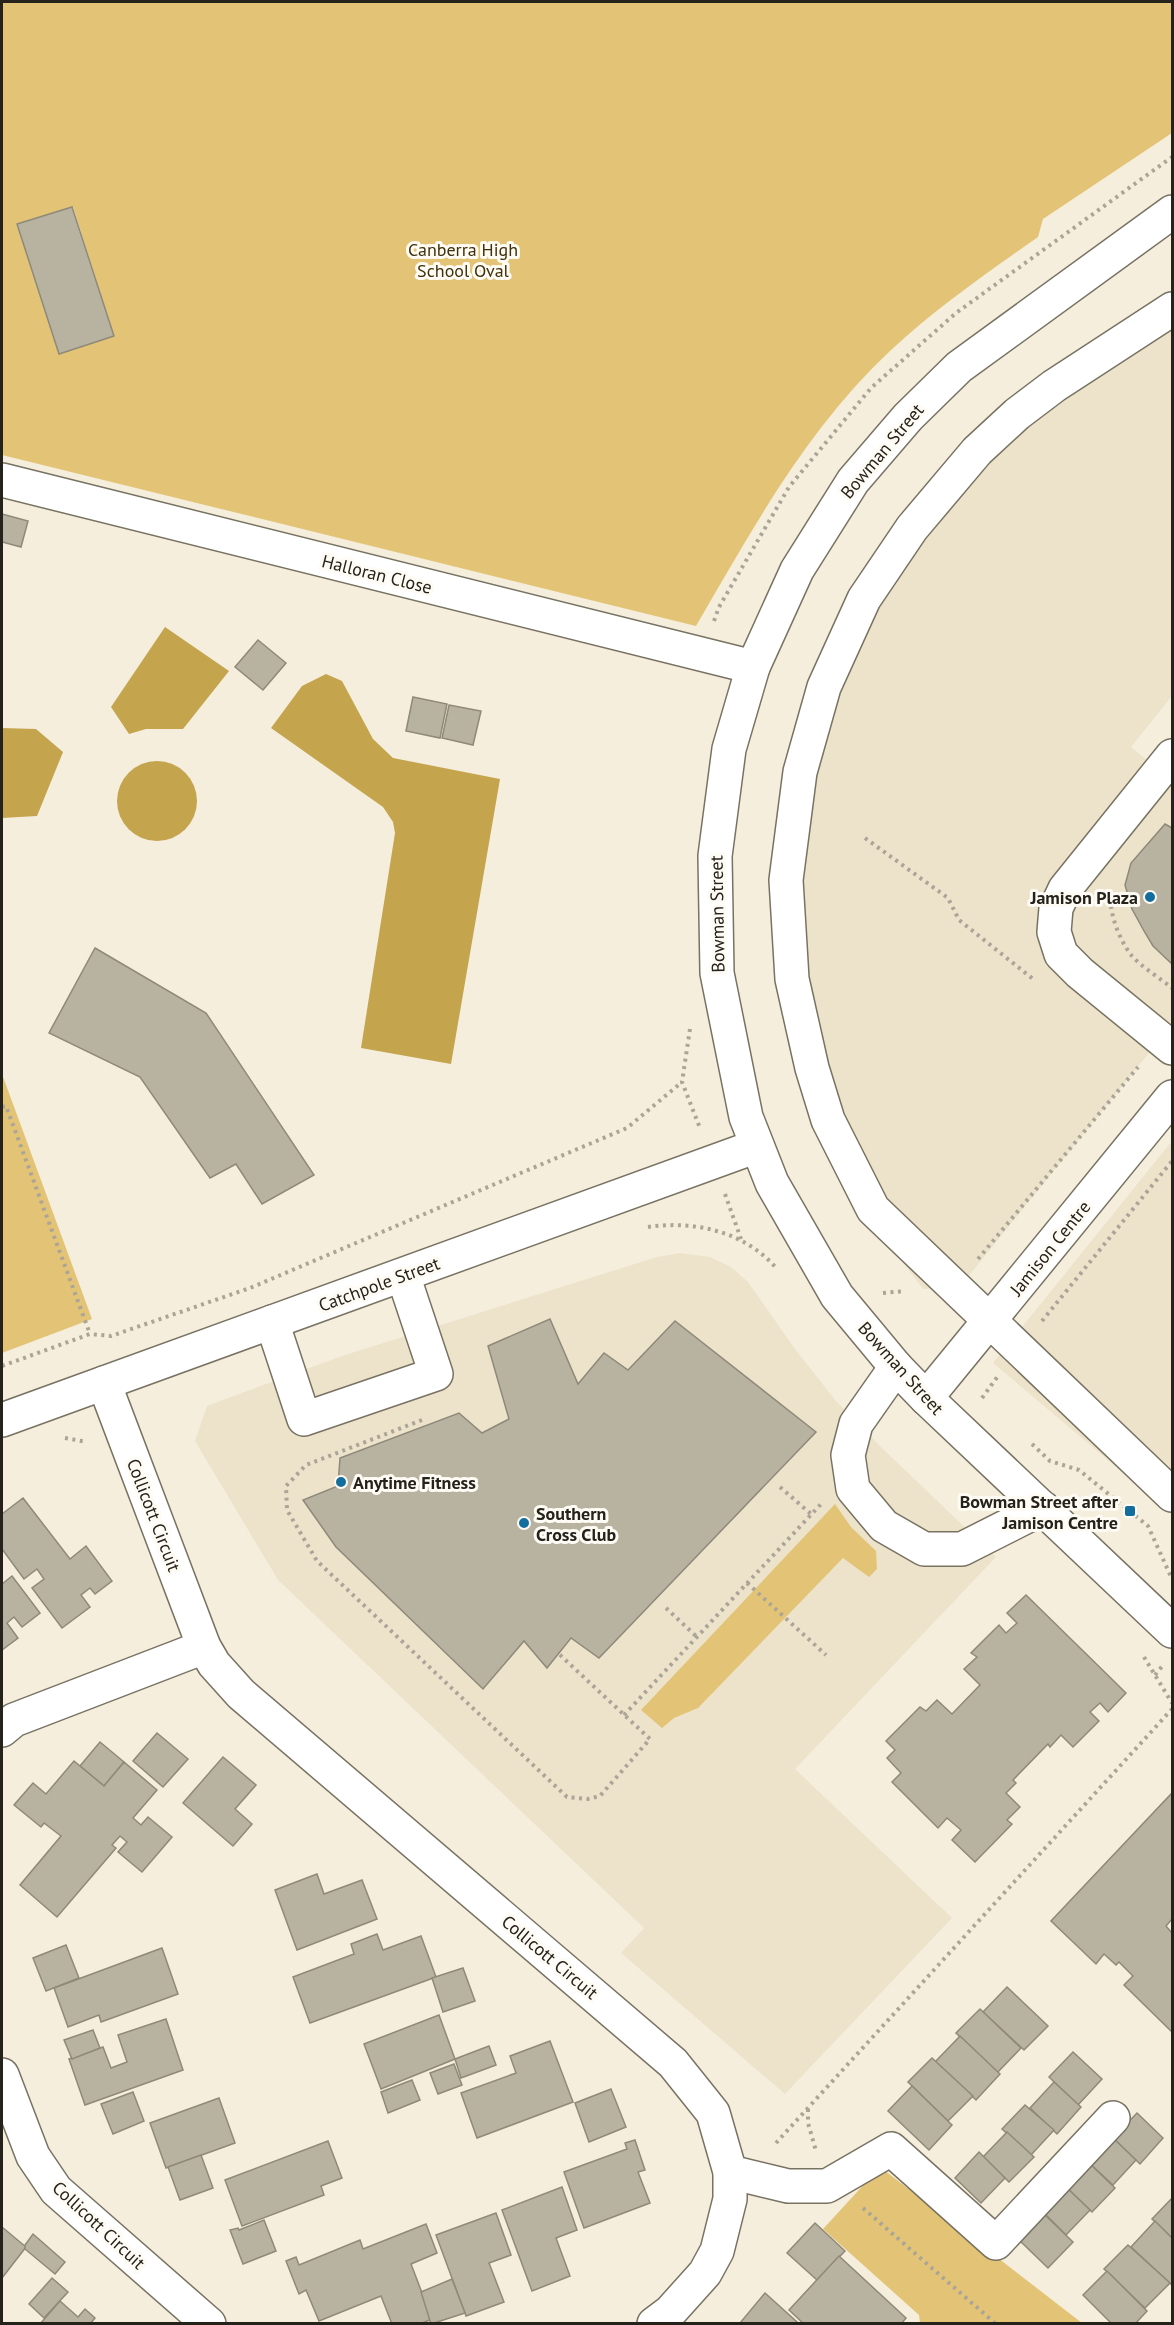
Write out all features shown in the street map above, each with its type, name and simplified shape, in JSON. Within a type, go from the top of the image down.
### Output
[{"type":"street","name":"Bowman Street","points":[[1173,212],[959,367],[908,417],[853,481],[797,570],[753,667],[729,749],[715,856],[717,973],[746,1117],[772,1183],[837,1296],[896,1367],[926,1398],[1173,1631]]},
{"type":"street","points":[[1173,309],[1054,386],[1017,414],[977,451],[912,528],[864,598],[824,687],[800,772],[786,880],[792,979],[818,1089],[828,1120],[873,1209],[1173,1495]]},
{"type":"street","name":"Halloran Close","points":[[2,480],[753,667]]},
{"type":"street","points":[[1173,756],[1065,889],[1056,908],[1054,932],[1061,954],[1080,974],[1173,1048]]},
{"type":"street","name":"Jamison Centre","points":[[926,1398],[1173,1097]]},
{"type":"street","name":"Catchpole Street","points":[[2,1420],[757,1146]]},
{"type":"street","points":[[272,1322],[304,1419],[423,1379],[436,1374],[402,1275]]},
{"type":"street","points":[[896,1367],[856,1424],[848,1455],[853,1489],[884,1526],[924,1549],[962,1549],[1043,1508]]},
{"type":"street","name":"Collicott Circuit","points":[[104,1383],[204,1647],[214,1664],[241,1694],[674,2063],[713,2113],[730,2172],[730,2199],[717,2251],[705,2273],[670,2312],[654,2324]]},
{"type":"street","points":[[2,1730],[14,1720],[204,1647]]},
{"type":"street","name":"Collicott Circuit","points":[[2,2075],[10,2127],[56,2190],[209,2324]]},
{"type":"street","points":[[730,2172],[788,2186],[827,2186],[891,2149],[996,2243],[1113,2118]]},
{"type":"path","points":[[865,838],[948,898],[959,920],[1040,985]]},
{"type":"path","points":[[1113,879],[1109,902],[1118,932],[1132,956],[1173,988]]},
{"type":"path","points":[[1131,1059],[1147,1072]]},
{"type":"path","points":[[955,1287],[1139,1066]]},
{"type":"path","points":[[2,1366],[90,1334],[111,1336],[250,1288],[627,1128],[682,1082]]},
{"type":"path","points":[[2,1107],[6,1106],[90,1334]]},
{"type":"path","points":[[981,1397],[1173,1161]]},
{"type":"path","points":[[423,1379],[440,1413],[306,1465],[286,1486],[287,1510],[317,1561],[567,1797],[588,1800],[600,1796],[650,1739],[559,1654]]},
{"type":"path","points":[[57,1437],[93,1444],[104,1454],[126,1441]]},
{"type":"path","points":[[1050,1461],[1079,1470],[1148,1526],[1173,1579]]},
{"type":"path","points":[[624,1715],[850,1472]]},
{"type":"path","points":[[780,1487],[811,1514]]},
{"type":"path","points":[[747,1583],[826,1655]]},
{"type":"path","points":[[666,1608],[697,1637]]},
{"type":"path","points":[[776,2143],[1173,1709]]},
{"type":"path","points":[[808,2108],[808,2123],[821,2171],[996,2324]]},
{"type":"path","points":[[765,2143],[776,2143],[785,2149]]},
{"type":"shaded area","points":[[1172,303],[1172,696],[1131,747],[1172,781],[1172,1030],[1169,1028],[959,1288],[923,1289],[890,1245],[802,1046],[796,775],[905,526]]},
{"type":"shaded area","points":[[165,627],[229,671],[183,729],[146,729],[129,734],[111,707]]},
{"type":"shaded area","points":[[326,674],[342,681],[373,739],[393,758],[500,779],[451,1064],[361,1048],[395,833],[393,822],[383,807],[271,728],[302,686]]},
{"type":"shaded area","points":[[2,728],[36,729],[63,752],[37,816],[2,818]]},
{"type":"shaded area","points":[[157,761],[172,764],[185,773],[194,786],[197,801],[194,816],[185,829],[172,838],[157,841],[142,838],[129,829],[120,816],[117,801],[120,786],[129,773],[142,764]]},
{"type":"shaded area","points":[[1172,1141],[1172,1514],[993,1363]]},
{"type":"shaded area","points":[[680,1253],[710,1257],[731,1267],[748,1282],[795,1349],[836,1401],[996,1557],[795,1769],[952,1918],[785,2094],[621,1953],[644,1928],[278,1580],[195,1441],[207,1406],[342,1356],[657,1257]]},
{"type":"green space","name":"Canberra High School Oval","points":[[2,2],[1172,2],[1172,133],[1043,219],[1038,237],[925,320],[860,381],[807,446],[783,481],[696,626],[2,455]],"holes":[[[73,207],[114,336],[59,354],[18,224]]]},
{"type":"green space","points":[[2,1074],[92,1319],[2,1353]]},
{"type":"green space","points":[[835,1504],[851,1527],[876,1551],[877,1569],[869,1577],[843,1558],[698,1708],[674,1718],[662,1728],[641,1710]]},
{"type":"green space","points":[[880,2167],[1082,2323],[920,2323],[919,2315],[823,2229]]},
{"type":"building","points":[[72,207],[114,336],[59,354],[17,224]]},
{"type":"building","points":[[2,514],[28,521],[21,547],[2,542]]},
{"type":"building","points":[[258,640],[286,663],[263,690],[235,667]]},
{"type":"building","points":[[413,697],[447,704],[440,738],[406,731]]},
{"type":"building","points":[[449,705],[481,711],[473,745],[442,738]]},
{"type":"building","name":"Jamison Plaza","points":[[1165,824],[1172,828],[1172,964],[1153,946],[1144,931],[1132,909],[1125,885],[1131,863]]},
{"type":"building","points":[[95,948],[206,1013],[314,1175],[262,1204],[236,1164],[210,1178],[140,1077],[49,1033]]},
{"type":"building","name":"Southern Cross Club","points":[[550,1319],[578,1384],[604,1353],[628,1370],[675,1321],[816,1432],[599,1658],[571,1638],[547,1668],[524,1641],[483,1689],[336,1547],[303,1500],[338,1486],[340,1458],[459,1413],[482,1433],[509,1419],[488,1346]]},
{"type":"building","points":[[23,1498],[70,1559],[86,1546],[112,1581],[95,1594],[90,1588],[81,1595],[90,1607],[62,1628],[32,1588],[44,1579],[37,1569],[24,1579],[2,1549],[2,1514]]},
{"type":"building","points":[[12,1576],[40,1613],[22,1627],[14,1617],[7,1623],[18,1638],[2,1650],[2,1584]]},
{"type":"building","points":[[1026,1595],[1126,1693],[1108,1712],[1100,1703],[1090,1712],[1099,1721],[1073,1747],[1061,1735],[1050,1747],[1048,1744],[1013,1780],[1016,1783],[1006,1793],[1020,1807],[1007,1820],[1012,1824],[975,1862],[952,1840],[961,1830],[947,1818],[938,1828],[892,1782],[901,1773],[887,1758],[895,1750],[886,1741],[920,1707],[926,1711],[937,1700],[952,1714],[980,1685],[964,1669],[977,1657],[971,1653],[999,1625],[1006,1633],[1017,1623],[1007,1613]]},
{"type":"building","points":[[157,1733],[188,1759],[163,1787],[133,1761]]},
{"type":"building","points":[[100,1742],[124,1762],[104,1786],[80,1766]]},
{"type":"building","points":[[223,1757],[256,1785],[235,1809],[252,1824],[233,1846],[183,1803]]},
{"type":"building","points":[[74,1761],[104,1786],[124,1762],[157,1790],[133,1818],[141,1825],[148,1817],[172,1837],[142,1872],[118,1852],[127,1842],[120,1836],[112,1845],[116,1848],[57,1917],[20,1885],[61,1836],[44,1823],[41,1827],[14,1805],[33,1783],[46,1794]]},
{"type":"building","points":[[1172,1793],[1172,1919],[1166,1926],[1172,1933],[1172,2032],[1124,1985],[1133,1976],[1119,1962],[1116,1965],[1104,1954],[1096,1964],[1051,1921]]},
{"type":"building","points":[[317,1874],[324,1894],[362,1880],[377,1919],[297,1950],[275,1890]]},
{"type":"building","points":[[377,1934],[383,1950],[421,1936],[436,1977],[310,2023],[293,1977],[354,1954],[351,1944]]},
{"type":"building","points":[[66,1945],[79,1978],[46,1991],[33,1958]]},
{"type":"building","points":[[162,1948],[178,1994],[101,2022],[99,2015],[68,2027],[54,1988]]},
{"type":"building","points":[[463,1968],[475,2001],[443,2012],[432,1978]]},
{"type":"building","points":[[1007,1987],[1048,2026],[1024,2050],[983,2012]]},
{"type":"building","points":[[980,2009],[1021,2048],[997,2073],[956,2033]]},
{"type":"building","points":[[439,2015],[455,2059],[381,2089],[364,2044]]},
{"type":"building","points":[[166,2019],[183,2070],[85,2105],[69,2059],[103,2047],[111,2068],[127,2062],[118,2035]]},
{"type":"building","points":[[93,2030],[100,2048],[72,2059],[64,2040]]},
{"type":"building","points":[[960,2036],[1000,2074],[976,2100],[935,2062]]},
{"type":"building","points":[[550,2041],[573,2102],[477,2138],[461,2093],[516,2073],[510,2056]]},
{"type":"building","points":[[489,2046],[496,2065],[461,2078],[455,2059]]},
{"type":"building","points":[[1073,2052],[1102,2079],[1078,2105],[1049,2077]]},
{"type":"building","points":[[932,2058],[973,2096],[948,2121],[908,2082]]},
{"type":"building","points":[[454,2064],[462,2085],[438,2094],[430,2073]]},
{"type":"building","points":[[412,2080],[420,2100],[388,2113],[381,2092]]},
{"type":"building","points":[[1054,2082],[1081,2107],[1057,2134],[1030,2108]]},
{"type":"building","points":[[912,2086],[952,2125],[929,2150],[888,2111]]},
{"type":"building","points":[[611,2089],[626,2127],[589,2142],[575,2103]]},
{"type":"building","points":[[133,2092],[144,2121],[113,2134],[101,2104]]},
{"type":"building","points":[[219,2098],[235,2143],[166,2168],[150,2123]]},
{"type":"building","points":[[1025,2105],[1054,2130],[1031,2155],[1002,2129]]},
{"type":"building","points":[[1137,2113],[1163,2138],[1140,2164],[1113,2138]]},
{"type":"building","points":[[1007,2132],[1034,2157],[1009,2182],[983,2157]]},
{"type":"building","points":[[1113,2138],[1136,2160],[1113,2185],[1086,2160]]},
{"type":"building","points":[[635,2140],[645,2170],[638,2172],[650,2203],[584,2228],[564,2172],[627,2149],[625,2143]]},
{"type":"building","points":[[328,2141],[342,2178],[321,2186],[324,2195],[242,2226],[225,2180]]},
{"type":"building","points":[[979,2152],[1005,2178],[981,2203],[955,2178]]},
{"type":"building","points":[[201,2155],[213,2188],[180,2200],[168,2167]]},
{"type":"building","points":[[1089,2163],[1115,2188],[1092,2212],[1066,2187]]},
{"type":"building","points":[[562,2187],[577,2230],[556,2238],[570,2276],[532,2291],[502,2210]]},
{"type":"building","points":[[1066,2187],[1090,2210],[1066,2235],[1040,2209]]},
{"type":"building","points":[[1172,2198],[1172,2238],[1152,2219]]},
{"type":"building","points":[[496,2213],[511,2255],[489,2263],[504,2302],[466,2316],[436,2235]]},
{"type":"building","points":[[1044,2214],[1073,2242],[1048,2268],[1019,2240]]},
{"type":"building","points":[[264,2220],[276,2251],[243,2264],[230,2230],[238,2228],[239,2230]]},
{"type":"building","points":[[1155,2221],[1172,2238],[1172,2285],[1131,2247]]},
{"type":"building","points":[[815,2223],[845,2251],[817,2280],[787,2253]]},
{"type":"building","points":[[426,2224],[437,2253],[411,2264],[432,2319],[420,2324],[392,2324],[381,2296],[319,2321],[306,2290],[299,2294],[286,2261],[296,2257],[299,2265],[360,2240],[363,2249]]},
{"type":"building","points":[[2,2227],[26,2247],[2,2278]]},
{"type":"building","points":[[33,2234],[65,2262],[55,2274],[25,2249],[25,2245]]},
{"type":"building","points":[[1128,2245],[1170,2283],[1145,2308],[1104,2269]]},
{"type":"building","points":[[839,2256],[906,2318],[901,2324],[804,2324],[789,2310]]},
{"type":"building","points":[[1107,2271],[1147,2311],[1135,2324],[1112,2324],[1083,2295]]},
{"type":"building","points":[[52,2278],[68,2292],[44,2318],[29,2304]]},
{"type":"building","points":[[452,2279],[465,2313],[431,2324],[421,2292]]},
{"type":"building","points":[[765,2293],[797,2322],[796,2324],[740,2323]]},
{"type":"building","points":[[60,2301],[78,2317],[85,2309],[95,2318],[90,2324],[40,2324]]},
{"type":"place","name":"Jamison Plaza","points":[[1150,897]]},
{"type":"place","name":"Anytime Fitness","points":[[341,1482]]},
{"type":"place","name":"Bowman Street after Jamison Centre","points":[[1130,1511]]},
{"type":"place","name":"Southern Cross Club","points":[[524,1523]]}]
